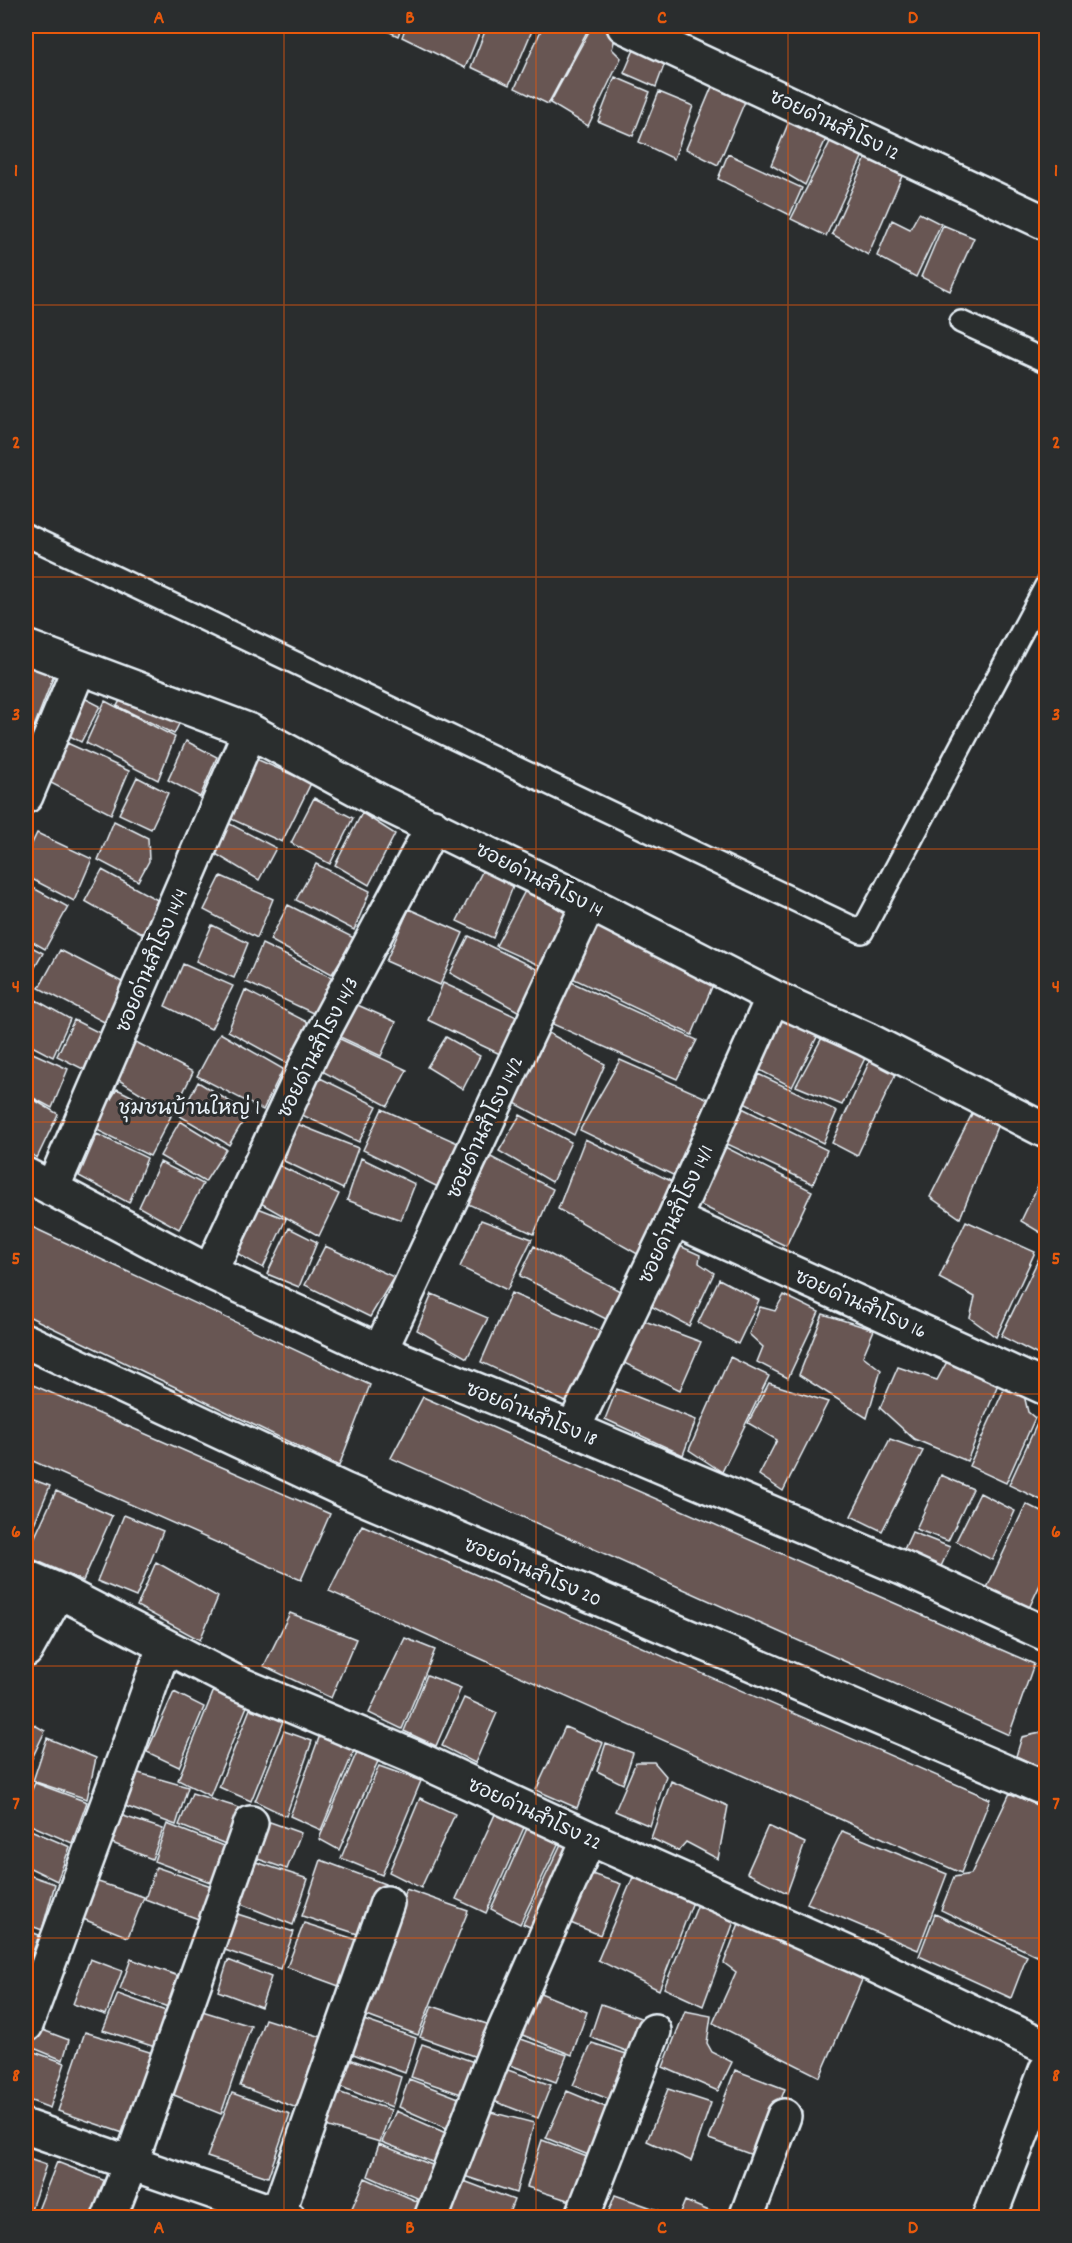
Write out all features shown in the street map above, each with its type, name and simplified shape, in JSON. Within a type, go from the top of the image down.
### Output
[{"type":"street","name":"ซอยด่านสำโรง 12","points":[[624,26],[1047,223]]},
{"type":"street","name":"ซอยด่านสำโรง 14","points":[[26,647],[250,731],[381,802],[1047,1131]]},
{"type":"street","points":[[26,796],[79,668]]},
{"type":"street","name":"ซอยด่านสำโรง 14/4","points":[[39,1182],[250,731]]},
{"type":"street","name":"ซอยด่านสำโรง 14/3","points":[[210,1272],[312,1053],[433,826]]},
{"type":"street","name":"ซอยด่านสำโรง 14/2","points":[[380,1351],[589,903]]},
{"type":"street","name":"ซอยด่านสำโรง 14/1","points":[[573,1429],[674,1219],[772,997]]},
{"type":"street","name":"ซอยด่านสำโรง 18","points":[[39,1182],[210,1272],[380,1351],[573,1429],[902,1568],[1047,1634]]},
{"type":"street","name":"ซอยด่านสำโรง 16","points":[[674,1219],[1047,1388]]},
{"type":"street","name":"ซอยด่านสำโรง 20","points":[[26,1341],[344,1490],[1047,1789]]},
{"type":"street","name":"ซอยด่านสำโรง 22","points":[[26,1576],[235,1682],[414,1757],[1047,2047]]},
{"type":"street","points":[[26,1650],[59,1592]]},
{"type":"street","points":[[26,2025],[164,1647]]},
{"type":"street","points":[[109,2217],[131,2162],[251,1823]]},
{"type":"street","points":[[431,2217],[498,2045],[589,1838]]},
{"type":"street","points":[[26,2127],[284,2215],[387,1903]]},
{"type":"street","points":[[582,2217],[654,2031]]},
{"type":"street","points":[[989,2217],[1047,2070]]},
{"type":"street","points":[[746,2217],[784,2116]]},
{"type":"lane","points":[[961,322],[1047,361]]},
{"type":"lane","points":[[26,534],[862,933],[1047,586]]},
{"type":"building","points":[[377,26],[402,26],[398,36]]},
{"type":"building","points":[[406,26],[482,26],[465,68],[402,37]]},
{"type":"building","points":[[487,26],[534,26],[509,85],[471,67]]},
{"type":"building","points":[[543,26],[590,26],[548,104],[515,88]]},
{"type":"building","points":[[592,26],[603,26],[617,32],[612,49],[621,58],[588,126],[550,103]]},
{"type":"building","points":[[639,38],[669,52],[656,87],[624,73]]},
{"type":"building","points":[[615,77],[650,92],[633,136],[598,121]]},
{"type":"building","points":[[716,77],[749,92],[718,165],[686,149]]},
{"type":"building","points":[[659,92],[693,106],[674,159],[639,142]]},
{"type":"building","points":[[793,112],[830,130],[805,185],[771,165]]},
{"type":"building","points":[[831,140],[864,153],[826,236],[791,219]]},
{"type":"building","points":[[728,154],[802,188],[790,215],[718,179]]},
{"type":"building","points":[[866,158],[902,176],[868,255],[832,234]]},
{"type":"building","points":[[919,213],[941,224],[916,277],[877,256],[892,220],[910,229]]},
{"type":"building","points":[[943,225],[974,238],[950,291],[921,277]]},
{"type":"building","points":[[26,663],[54,675],[34,727],[26,723]]},
{"type":"building","points":[[126,690],[185,712],[174,734],[117,706]]},
{"type":"building","points":[[84,698],[100,706],[81,742],[68,735]]},
{"type":"building","points":[[105,701],[175,737],[158,780],[86,743]]},
{"type":"building","points":[[26,725],[32,728],[26,747]]},
{"type":"building","points":[[186,741],[217,757],[200,797],[168,780]]},
{"type":"building","points":[[67,743],[129,771],[111,814],[49,782]]},
{"type":"building","points":[[254,758],[311,783],[282,842],[227,817]]},
{"type":"building","points":[[137,777],[168,793],[151,829],[119,814]]},
{"type":"building","points":[[314,798],[353,818],[330,864],[291,843]]},
{"type":"building","points":[[362,813],[395,834],[369,885],[335,865]]},
{"type":"building","points":[[114,821],[148,838],[149,861],[138,881],[98,860]]},
{"type":"building","points":[[228,823],[276,848],[259,880],[214,853]]},
{"type":"building","points":[[37,833],[92,859],[74,901],[26,876],[26,856]]},
{"type":"building","points":[[316,864],[370,891],[354,930],[296,900]]},
{"type":"building","points":[[102,870],[163,903],[145,935],[85,901]]},
{"type":"building","points":[[483,870],[514,884],[493,938],[457,921]]},
{"type":"building","points":[[221,876],[273,899],[257,938],[204,910]]},
{"type":"building","points":[[26,884],[68,907],[45,949],[26,938]]},
{"type":"building","points":[[526,889],[567,914],[541,966],[496,946]]},
{"type":"building","points":[[288,905],[354,938],[332,974],[270,940]]},
{"type":"building","points":[[409,909],[463,933],[440,985],[386,961]]},
{"type":"building","points":[[597,919],[714,982],[692,1035],[570,977]]},
{"type":"building","points":[[212,925],[248,943],[234,978],[196,961]]},
{"type":"building","points":[[469,936],[541,971],[523,1014],[450,973]]},
{"type":"building","points":[[26,944],[43,953],[26,983]]},
{"type":"building","points":[[262,944],[333,978],[315,1014],[246,982]]},
{"type":"building","points":[[60,950],[128,985],[108,1024],[39,988]]},
{"type":"building","points":[[183,964],[233,986],[211,1029],[165,1006]]},
{"type":"building","points":[[569,981],[697,1040],[677,1079],[548,1022]]},
{"type":"building","points":[[443,983],[521,1019],[502,1055],[428,1020]]},
{"type":"building","points":[[245,990],[311,1024],[290,1065],[228,1031]]},
{"type":"building","points":[[36,1000],[70,1019],[53,1057],[26,1043],[26,1018]]},
{"type":"building","points":[[353,1003],[396,1022],[381,1056],[338,1036]]},
{"type":"building","points":[[778,1018],[818,1035],[792,1087],[754,1067]]},
{"type":"building","points":[[74,1020],[104,1035],[87,1071],[57,1056]]},
{"type":"building","points":[[545,1031],[605,1064],[574,1135],[509,1100]]},
{"type":"building","points":[[220,1033],[283,1069],[263,1110],[197,1076]]},
{"type":"building","points":[[823,1036],[868,1052],[842,1105],[796,1086]]},
{"type":"building","points":[[446,1037],[480,1056],[463,1089],[427,1067]]},
{"type":"building","points":[[338,1038],[407,1070],[388,1106],[320,1070]]},
{"type":"building","points":[[134,1041],[193,1072],[173,1113],[117,1079]]},
{"type":"building","points":[[26,1050],[68,1069],[52,1108],[26,1094]]},
{"type":"building","points":[[872,1056],[899,1067],[857,1156],[832,1143]]},
{"type":"building","points":[[620,1060],[713,1101],[675,1176],[580,1130]]},
{"type":"building","points":[[758,1074],[837,1111],[823,1143],[742,1102]]},
{"type":"building","points":[[320,1078],[377,1106],[359,1142],[300,1114]]},
{"type":"building","points":[[198,1082],[248,1113],[229,1145],[180,1116]]},
{"type":"building","points":[[117,1089],[171,1116],[150,1156],[93,1128]]},
{"type":"building","points":[[26,1095],[58,1114],[37,1158],[26,1151]]},
{"type":"building","points":[[740,1107],[827,1150],[813,1184],[723,1142]]},
{"type":"building","points":[[382,1109],[460,1144],[438,1187],[363,1150]]},
{"type":"building","points":[[973,1112],[998,1124],[960,1218],[930,1197]]},
{"type":"building","points":[[520,1115],[571,1142],[552,1182],[499,1151]]},
{"type":"building","points":[[180,1121],[226,1149],[205,1182],[160,1156]]},
{"type":"building","points":[[297,1124],[358,1148],[343,1189],[284,1161]]},
{"type":"building","points":[[97,1134],[147,1158],[129,1203],[79,1176]]},
{"type":"building","points":[[585,1139],[675,1183],[641,1256],[558,1209]]},
{"type":"building","points":[[721,1145],[812,1191],[786,1246],[694,1202]]},
{"type":"building","points":[[483,1153],[553,1189],[534,1234],[459,1200]]},
{"type":"building","points":[[361,1158],[415,1184],[401,1220],[347,1200]]},
{"type":"building","points":[[160,1162],[203,1184],[179,1229],[139,1207]]},
{"type":"building","points":[[278,1165],[339,1194],[319,1236],[257,1201]]},
{"type":"building","points":[[1046,1169],[1046,1236],[1021,1221]]},
{"type":"building","points":[[253,1206],[286,1219],[263,1268],[233,1251]]},
{"type":"building","points":[[481,1220],[532,1239],[507,1290],[460,1267]]},
{"type":"building","points":[[966,1221],[1035,1252],[996,1337],[970,1318],[975,1297],[939,1278]]},
{"type":"building","points":[[30,1226],[370,1385],[339,1466],[26,1315],[26,1236]]},
{"type":"building","points":[[289,1228],[317,1242],[299,1287],[267,1274]]},
{"type":"building","points":[[673,1243],[700,1255],[699,1263],[714,1273],[689,1326],[641,1301]]},
{"type":"building","points":[[325,1246],[394,1277],[370,1317],[305,1285]]},
{"type":"building","points":[[534,1246],[622,1292],[608,1320],[520,1276]]},
{"type":"building","points":[[1041,1254],[1046,1257],[1046,1359],[1001,1336]]},
{"type":"building","points":[[719,1279],[759,1300],[738,1344],[698,1323]]},
{"type":"building","points":[[511,1293],[600,1331],[570,1404],[481,1362]]},
{"type":"building","points":[[432,1294],[488,1318],[467,1358],[417,1330]]},
{"type":"building","points":[[784,1295],[819,1312],[788,1378],[757,1362],[763,1347],[749,1334],[760,1307],[775,1311]]},
{"type":"building","points":[[823,1314],[874,1330],[863,1356],[881,1370],[867,1418],[799,1375]]},
{"type":"building","points":[[642,1320],[701,1342],[680,1390],[620,1361]]},
{"type":"building","points":[[730,1357],[769,1376],[722,1472],[689,1450]]},
{"type":"building","points":[[949,1358],[1000,1379],[967,1461],[914,1439],[880,1408],[898,1367],[937,1380]]},
{"type":"building","points":[[26,1382],[330,1514],[301,1580],[26,1458]]},
{"type":"building","points":[[769,1383],[828,1402],[783,1491],[759,1475],[777,1440],[748,1423]]},
{"type":"building","points":[[1006,1385],[1024,1395],[1028,1412],[1035,1418],[1006,1483],[969,1466]]},
{"type":"building","points":[[617,1389],[696,1420],[683,1455],[605,1419]]},
{"type":"building","points":[[423,1397],[1034,1664],[1009,1735],[391,1458]]},
{"type":"building","points":[[1046,1404],[1046,1494],[1043,1501],[1009,1485]]},
{"type":"building","points":[[890,1439],[923,1451],[882,1531],[851,1516]]},
{"type":"building","points":[[941,1475],[973,1489],[948,1541],[916,1529]]},
{"type":"building","points":[[26,1477],[50,1486],[26,1543]]},
{"type":"building","points":[[56,1491],[112,1516],[83,1581],[26,1556]]},
{"type":"building","points":[[980,1493],[1015,1511],[992,1560],[956,1541]]},
{"type":"building","points":[[1026,1504],[1046,1514],[1046,1572],[1029,1608],[987,1588]]},
{"type":"building","points":[[124,1515],[163,1531],[136,1597],[97,1581]]},
{"type":"building","points":[[362,1525],[990,1799],[961,1873],[329,1591]]},
{"type":"building","points":[[912,1532],[950,1547],[937,1575],[901,1556]]},
{"type":"building","points":[[156,1562],[218,1597],[200,1640],[137,1606]]},
{"type":"building","points":[[26,1601],[43,1608],[26,1637]]},
{"type":"building","points":[[290,1613],[356,1639],[331,1698],[264,1666]]},
{"type":"building","points":[[405,1638],[435,1650],[402,1729],[369,1713]]},
{"type":"building","points":[[427,1675],[461,1688],[436,1746],[404,1731]]},
{"type":"building","points":[[216,1685],[250,1699],[210,1796],[178,1780]]},
{"type":"building","points":[[174,1692],[204,1707],[179,1767],[147,1752]]},
{"type":"building","points":[[464,1698],[497,1713],[475,1763],[442,1746]]},
{"type":"building","points":[[250,1709],[283,1721],[251,1801],[219,1787]]},
{"type":"building","points":[[26,1720],[45,1731],[26,1771]]},
{"type":"building","points":[[565,1727],[603,1743],[577,1808],[536,1790]]},
{"type":"building","points":[[1046,1728],[1046,1770],[1016,1756],[1022,1737],[1045,1732]]},
{"type":"building","points":[[284,1731],[312,1741],[286,1816],[255,1801]]},
{"type":"building","points":[[320,1735],[355,1748],[321,1830],[290,1816]]},
{"type":"building","points":[[47,1738],[96,1758],[87,1799],[33,1781]]},
{"type":"building","points":[[606,1743],[633,1753],[623,1784],[597,1771]]},
{"type":"building","points":[[357,1752],[379,1759],[339,1850],[319,1839]]},
{"type":"building","points":[[636,1762],[654,1762],[666,1776],[650,1826],[615,1811]]},
{"type":"building","points":[[379,1766],[421,1781],[382,1875],[341,1858]]},
{"type":"building","points":[[135,1772],[188,1787],[176,1825],[122,1805]]},
{"type":"building","points":[[671,1781],[728,1806],[718,1859],[686,1842],[678,1851],[651,1838]]},
{"type":"building","points":[[35,1783],[87,1802],[72,1843],[26,1823],[26,1802]]},
{"type":"building","points":[[192,1793],[246,1810],[233,1847],[179,1825]]},
{"type":"building","points":[[1010,1793],[1046,1809],[1046,1949],[1043,1959],[941,1910],[954,1877],[971,1874]]},
{"type":"building","points":[[420,1798],[455,1814],[421,1888],[389,1872]]},
{"type":"building","points":[[497,1810],[526,1823],[486,1913],[456,1899]]},
{"type":"building","points":[[111,1812],[163,1829],[152,1859],[102,1839]]},
{"type":"building","points":[[270,1822],[301,1833],[287,1869],[255,1858]]},
{"type":"building","points":[[167,1824],[231,1849],[218,1885],[154,1861]]},
{"type":"building","points":[[528,1826],[560,1840],[520,1924],[491,1909]]},
{"type":"building","points":[[768,1826],[805,1843],[787,1893],[747,1873]]},
{"type":"building","points":[[26,1828],[70,1847],[57,1881],[26,1866]]},
{"type":"building","points":[[842,1831],[947,1874],[918,1950],[807,1903]]},
{"type":"building","points":[[562,1842],[579,1850],[544,1933],[523,1924]]},
{"type":"building","points":[[321,1860],[385,1884],[367,1937],[302,1916]]},
{"type":"building","points":[[256,1862],[308,1879],[293,1925],[241,1904]]},
{"type":"building","points":[[156,1867],[214,1887],[201,1920],[145,1899]]},
{"type":"building","points":[[589,1873],[621,1884],[600,1935],[568,1922]]},
{"type":"building","points":[[26,1874],[55,1884],[42,1930],[26,1924]]},
{"type":"building","points":[[633,1877],[694,1899],[659,1990],[598,1960]]},
{"type":"building","points":[[86,1878],[144,1897],[128,1937],[73,1915]]},
{"type":"building","points":[[406,1889],[468,1911],[418,2035],[359,2013]]},
{"type":"building","points":[[699,1902],[736,1916],[703,2006],[664,1988]]},
{"type":"building","points":[[231,1912],[294,1932],[280,1969],[219,1948]]},
{"type":"building","points":[[935,1914],[1027,1956],[1011,1998],[919,1956]]},
{"type":"building","points":[[741,1918],[865,1973],[820,2077],[713,2023],[736,1972],[724,1963]]},
{"type":"building","points":[[304,1923],[364,1942],[347,1989],[287,1967]]},
{"type":"building","points":[[26,1930],[39,1935],[26,1971]]},
{"type":"building","points":[[90,1959],[122,1971],[106,2015],[73,2004]]},
{"type":"building","points":[[131,1959],[184,1978],[173,2009],[120,1989]]},
{"type":"building","points":[[228,1960],[271,1977],[261,2007],[218,1991]]},
{"type":"building","points":[[533,1990],[587,2012],[572,2055],[515,2032]]},
{"type":"building","points":[[118,1994],[174,2014],[164,2050],[103,2030]]},
{"type":"building","points":[[601,2004],[646,2020],[634,2054],[590,2037]]},
{"type":"building","points":[[432,2006],[493,2026],[482,2059],[420,2037]]},
{"type":"building","points":[[199,2010],[251,2026],[221,2114],[169,2093]]},
{"type":"building","points":[[685,2011],[711,2016],[707,2043],[712,2052],[732,2062],[718,2091],[663,2067]]},
{"type":"building","points":[[358,2018],[416,2038],[405,2073],[345,2051]]},
{"type":"building","points":[[265,2019],[328,2039],[302,2110],[240,2086]]},
{"type":"building","points":[[32,2026],[69,2040],[63,2060],[26,2045]]},
{"type":"building","points":[[85,2032],[156,2054],[129,2135],[58,2111]]},
{"type":"building","points":[[521,2039],[567,2055],[556,2082],[510,2065]]},
{"type":"building","points":[[592,2043],[636,2057],[616,2102],[573,2085]]},
{"type":"building","points":[[422,2044],[477,2063],[467,2096],[411,2077]]},
{"type":"building","points":[[26,2049],[65,2063],[50,2108],[26,2099]]},
{"type":"building","points":[[344,2057],[401,2077],[392,2107],[334,2084]]},
{"type":"building","points":[[505,2069],[551,2085],[538,2118],[491,2100]]},
{"type":"building","points":[[735,2070],[785,2089],[758,2157],[709,2139]]},
{"type":"building","points":[[409,2079],[464,2100],[451,2130],[399,2107]]},
{"type":"building","points":[[668,2089],[711,2103],[691,2161],[647,2141]]},
{"type":"building","points":[[332,2090],[391,2110],[380,2142],[319,2124]]},
{"type":"building","points":[[567,2091],[615,2111],[596,2158],[546,2138]]},
{"type":"building","points":[[232,2093],[290,2114],[268,2177],[207,2157]]},
{"type":"building","points":[[396,2111],[448,2134],[437,2164],[382,2142]]},
{"type":"building","points":[[487,2111],[534,2123],[516,2193],[464,2176]]},
{"type":"building","points":[[542,2140],[595,2160],[580,2204],[527,2187]]},
{"type":"building","points":[[379,2144],[437,2167],[426,2202],[368,2176]]},
{"type":"building","points":[[26,2158],[46,2165],[30,2212],[26,2210]]},
{"type":"building","points":[[57,2162],[113,2184],[100,2218],[44,2218],[36,2215]]},
{"type":"building","points":[[365,2178],[423,2204],[418,2218],[354,2218],[349,2215]]},
{"type":"building","points":[[464,2181],[514,2200],[507,2218],[447,2218]]},
{"type":"building","points":[[615,2195],[672,2215],[671,2218],[606,2218]]},
{"type":"building","points":[[685,2201],[726,2218],[678,2218]]},
{"type":"district","name":"ชุมชนบ้านใหญ่ 1","points":[[189,1107]]}]
